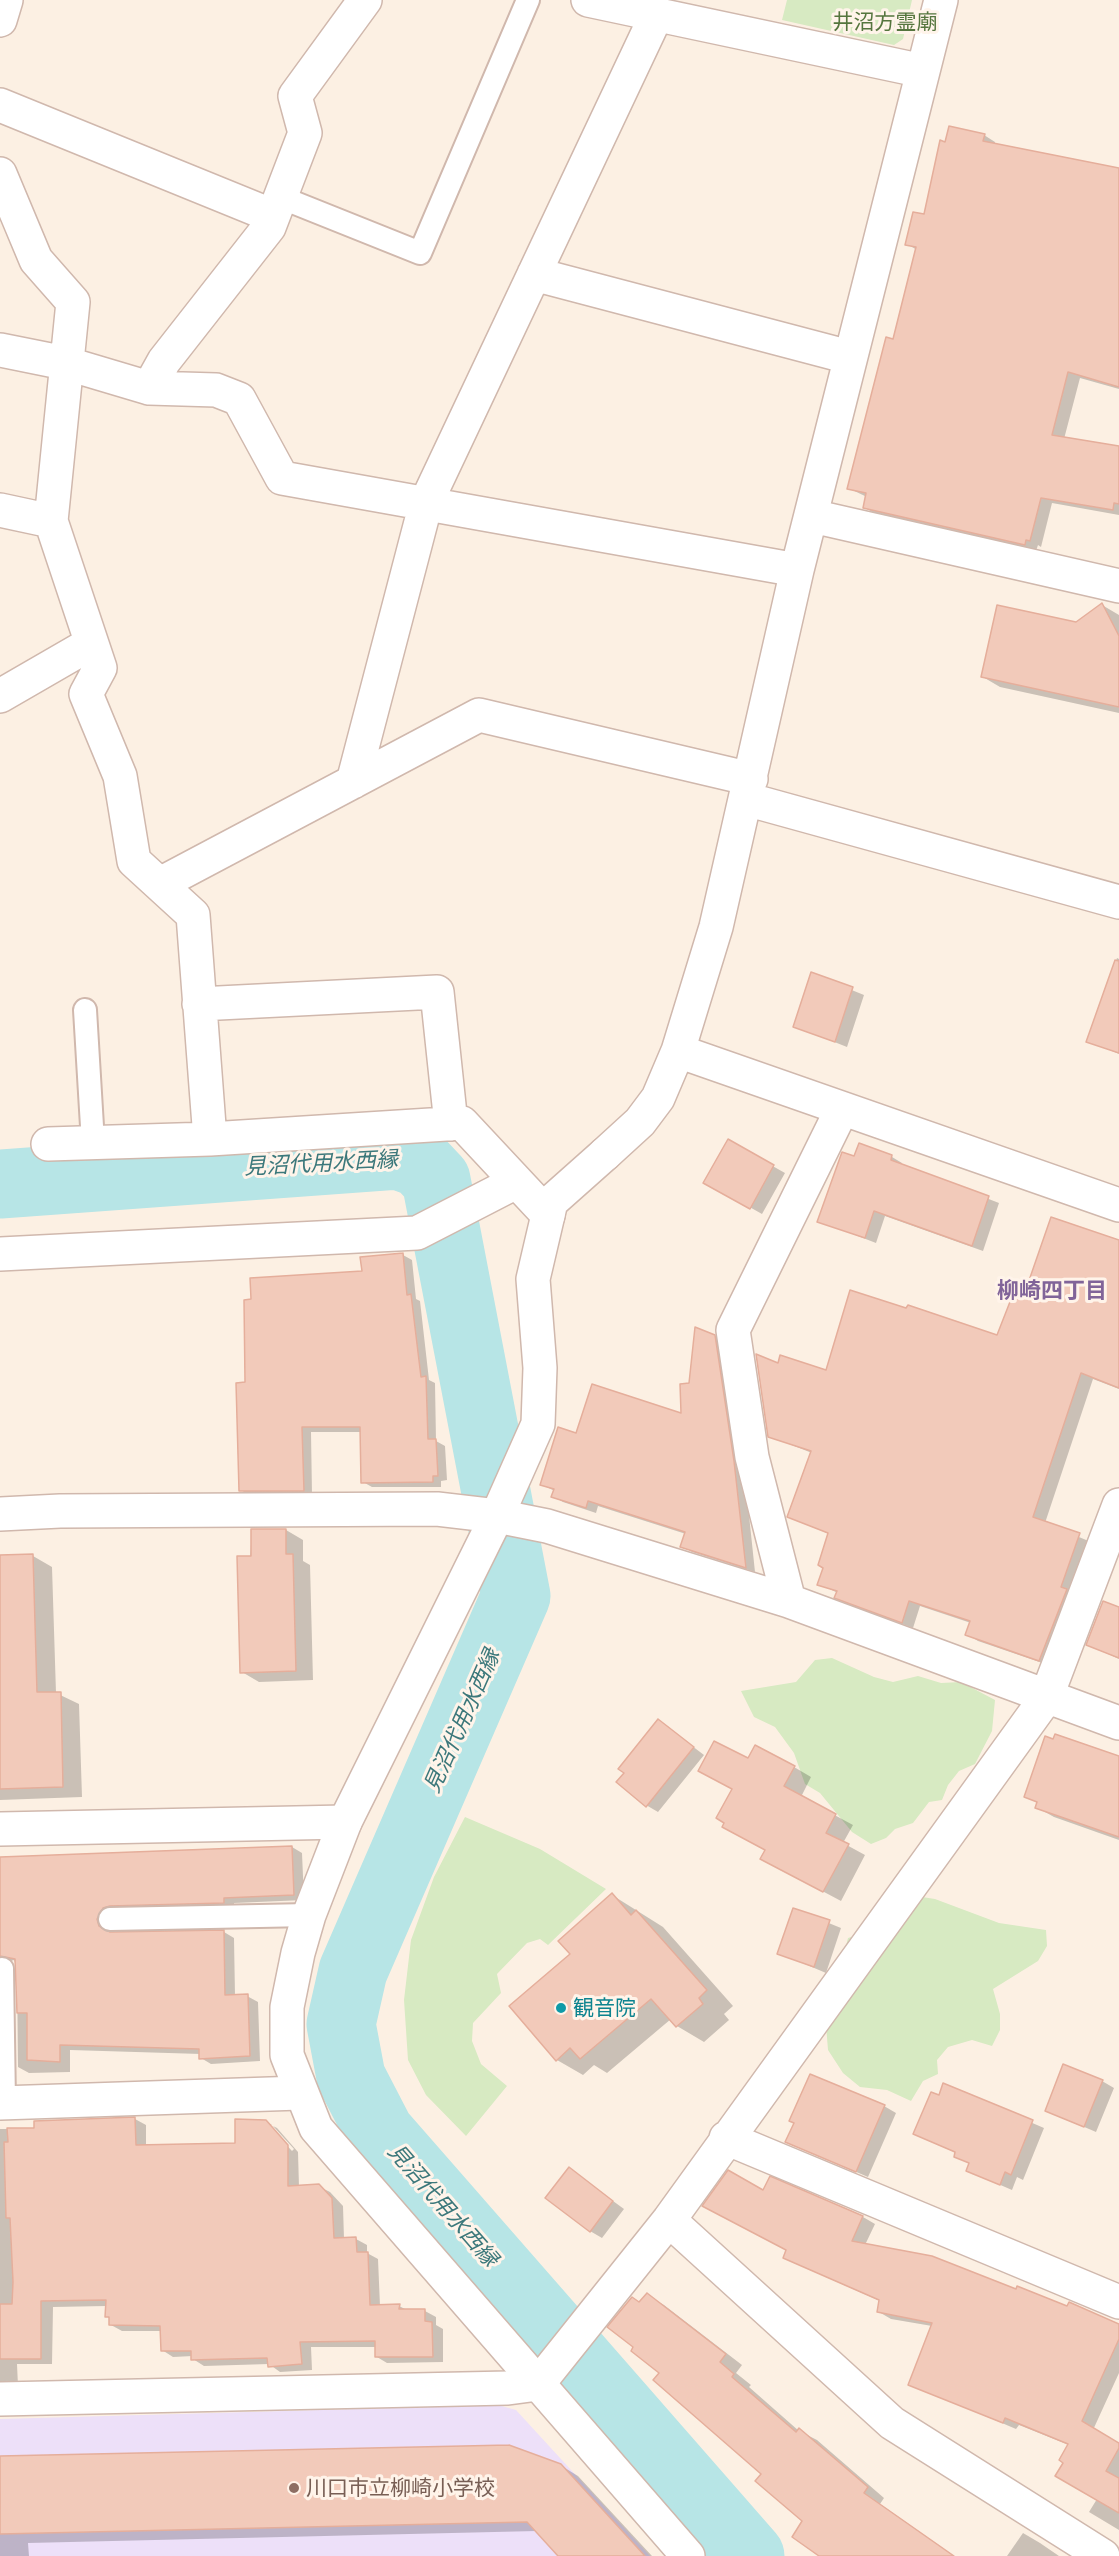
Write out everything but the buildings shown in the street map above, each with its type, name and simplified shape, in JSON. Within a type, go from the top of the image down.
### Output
[{"type":"street","points":[[0,20],[6,0]]},
{"type":"street","points":[[588,0],[923,71]]},
{"type":"street","points":[[688,2556],[542,2379],[316,2128],[286,2055],[287,2007],[309,1915],[345,1822],[497,1516],[538,1424],[540,1368],[533,1279],[551,1202],[640,1122],[658,1098],[678,1051],[716,927],[797,570],[940,0]]},
{"type":"street","points":[[149,388],[164,361],[269,227],[305,133],[295,96],[350,6]]},
{"type":"street","points":[[353,782],[426,503],[656,16]]},
{"type":"street","points":[[0,105],[277,207]]},
{"type":"street","points":[[0,174],[36,260],[73,302],[65,363],[51,521],[90,644],[100,668],[86,694],[120,776],[134,861],[193,915],[210,1139]]},
{"type":"street","points":[[534,274],[849,357]]},
{"type":"street","points":[[0,350],[65,363],[149,388],[216,390],[238,399],[282,478],[797,570]]},
{"type":"street","points":[[0,510],[51,521]]},
{"type":"street","points":[[812,516],[1119,586]]},
{"type":"street","points":[[0,696],[90,644]]},
{"type":"street","points":[[160,884],[479,715],[748,789],[1119,902]]},
{"type":"street","points":[[199,1004],[436,992],[451,1124]]},
{"type":"street","points":[[678,1051],[1119,1205]]},
{"type":"street","points":[[789,1601],[752,1457],[733,1330],[842,1109]]},
{"type":"street","points":[[48,1144],[210,1139],[462,1123],[548,1215]]},
{"type":"street","points":[[0,1254],[417,1233],[516,1182]]},
{"type":"street","points":[[0,2399],[508,2388],[542,2379],[669,2220],[726,2138],[1046,1698],[1119,1505]]},
{"type":"street","points":[[0,1514],[60,1511],[437,1509],[497,1516],[547,1526],[789,1601],[1046,1698],[1119,1723]]},
{"type":"street","points":[[0,1829],[345,1822]]},
{"type":"street","points":[[2,2103],[300,2093]]},
{"type":"street","points":[[726,2138],[1119,2302]]},
{"type":"street","points":[[669,2220],[892,2423],[1103,2556]]},
{"type":"lane","points":[[277,207],[420,253],[528,0]]},
{"type":"lane","points":[[84,1010],[93,1143]]},
{"type":"lane","points":[[110,1919],[309,1915]]},
{"type":"lane","points":[[2,1969],[2,2103]]},
{"type":"shaded area","name":"川口市立柳崎小学校","points":[[498,2405],[516,2410],[650,2556],[0,2556],[0,2419]]},
{"type":"green space","name":"井沼方霊廟","points":[[787,0],[912,0],[903,39],[894,45],[782,20]]},
{"type":"green space","points":[[832,1658],[874,1677],[893,1682],[918,1676],[941,1683],[961,1682],[995,1700],[992,1731],[975,1764],[959,1771],[948,1785],[942,1800],[929,1802],[913,1823],[895,1829],[886,1838],[871,1844],[852,1832],[820,1793],[805,1784],[794,1753],[775,1727],[754,1717],[741,1691],[796,1682],[815,1660]]},
{"type":"green space","points":[[465,1817],[540,1849],[606,1889],[548,1945],[540,1939],[527,1943],[497,1974],[501,1993],[473,2023],[472,2041],[481,2064],[507,2086],[466,2136],[426,2095],[408,2060],[404,2000],[411,1940],[434,1877]]},
{"type":"green space","points":[[922,1897],[935,1899],[999,1923],[1046,1930],[1047,1946],[1038,1961],[993,1989],[1000,2014],[1000,2030],[992,2046],[972,2040],[948,2047],[937,2060],[938,2074],[923,2081],[911,2101],[887,2090],[860,2087],[843,2073],[828,2050],[826,2025],[848,1938],[894,1924]]},
{"type":"waterway","name":"見沼代用水西縁","points":[[0,1184],[398,1155],[420,1163],[436,1180],[516,1596],[353,1971],[341,2024],[351,2077],[380,2133],[750,2556]]},
{"type":"place","name":"観音院","points":[[561,2008]]},
{"type":"place","name":"川口市立柳崎小学校","points":[[294,2488]]},
{"type":"district","name":"柳崎四丁目","points":[[1052,1291]]}]
